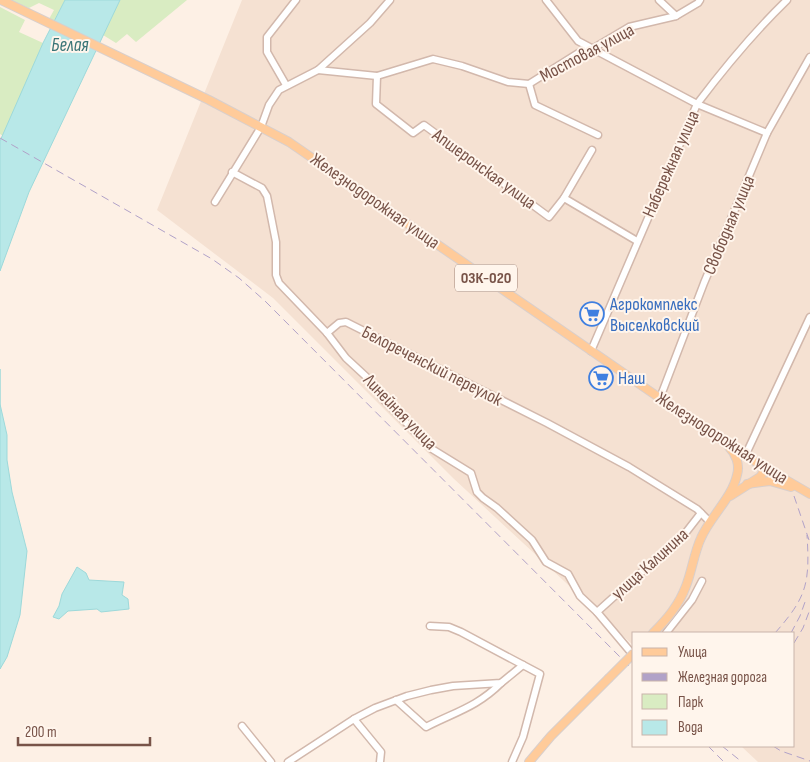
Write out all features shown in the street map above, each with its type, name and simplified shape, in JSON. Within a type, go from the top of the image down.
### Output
[{"type":"main road","name":"Железнодорожная улица","points":[[1,0],[128,60],[261,127],[318,160],[660,398],[760,465],[810,495]]},
{"type":"main road","name":"улица Калинина","points":[[722,440],[733,451],[737,461],[738,473],[733,486]]},
{"type":"main road","name":"улица Калинина","points":[[654,632],[668,617],[681,598],[700,539],[724,500],[739,478],[744,462],[749,460],[760,465],[763,471],[760,477],[724,500]]},
{"type":"main road","name":"улица Калинина","points":[[747,484],[774,481],[810,495]]},
{"type":"main road","points":[[529,762],[551,736],[632,657]]},
{"type":"street","points":[[286,85],[267,52],[267,38],[296,0]]},
{"type":"street","points":[[215,202],[261,127],[269,106],[279,90],[318,70],[370,23],[390,0]]},
{"type":"street","points":[[546,0],[578,41],[697,104],[767,133]]},
{"type":"street","points":[[658,0],[676,16]]},
{"type":"street","name":"Мостовая улица","points":[[318,70],[377,76],[433,59],[462,66],[508,82],[529,84],[580,52],[592,49],[629,27],[676,16],[700,0]]},
{"type":"street","name":"Набережная улица","points":[[591,351],[697,104],[734,56],[787,0]]},
{"type":"street","name":"Свободная улица","points":[[660,398],[704,283],[767,133],[810,57]]},
{"type":"street","name":"Апшеронская улица","points":[[377,76],[376,104],[413,132],[424,125],[549,218],[564,198],[592,150]]},
{"type":"street","name":"Мостовая улица","points":[[529,84],[535,105],[598,135]]},
{"type":"street","points":[[232,172],[262,188],[267,196],[276,242],[276,275],[279,283],[327,333]]},
{"type":"street","points":[[564,198],[637,241]]},
{"type":"street","points":[[746,454],[810,316]]},
{"type":"street","name":"Белореченский переулок","points":[[327,333],[339,323],[346,322],[548,423],[629,467],[698,509],[710,522]]},
{"type":"street","name":"Линейная улица","points":[[327,333],[346,358],[373,383],[382,398],[416,430],[432,449],[471,473],[478,492],[483,498],[497,508],[532,540],[546,562],[568,574],[580,596],[597,612],[632,653]]},
{"type":"street","name":"улица Калинина","points":[[597,612],[687,531],[701,513]]},
{"type":"street","points":[[667,632],[692,600],[702,581]]},
{"type":"street","points":[[430,626],[448,627],[461,632],[540,674],[523,737],[512,762]]},
{"type":"street","points":[[396,700],[426,727],[473,706],[523,665]]},
{"type":"street","points":[[288,762],[354,719],[396,700],[453,686],[501,682]]},
{"type":"street","points":[[354,719],[381,752],[380,762]]},
{"type":"street","points":[[242,726],[271,762]]},
{"type":"shaded area","points":[[242,0],[810,0],[810,762],[758,762],[742,747],[795,747],[795,632],[632,632],[632,644],[453,478],[273,298],[157,210]]},
{"type":"green space","points":[[9,0],[65,0],[54,21],[49,19],[54,10],[39,3],[29,8]]},
{"type":"green space","points":[[120,0],[187,0],[136,42],[127,34],[116,43],[103,35]]},
{"type":"green space","points":[[0,7],[25,20],[19,32],[43,43],[3,136],[0,134]]},
{"type":"water","name":"Белая","points":[[65,0],[120,0],[29,192],[0,271],[0,141],[43,43]]},
{"type":"water","points":[[0,404],[7,435],[7,460],[12,492],[27,551],[20,615],[7,657],[0,669]]},
{"type":"water","points":[[77,567],[86,573],[89,580],[124,582],[122,595],[128,599],[129,609],[101,612],[97,609],[68,611],[59,619],[53,617],[59,606],[62,594]]},
{"type":"railway","points":[[0,138],[212,259],[239,278],[265,301],[632,669]]},
{"type":"railway","points":[[794,496],[809,540]]},
{"type":"railway","points":[[776,632],[794,609],[804,588],[808,566],[807,535]]},
{"type":"railway","points":[[792,632],[805,602]]},
{"type":"railway","points":[[795,641],[809,612]]},
{"type":"railway","points":[[709,747],[724,762]]},
{"type":"railway","points":[[723,747],[742,762]]},
{"type":"railway","points":[[775,747],[810,761]]},
{"type":"place","name":"Агрокомплекс Выселковский","points":[[592,314]]},
{"type":"place","name":"Наш","points":[[601,378]]}]
